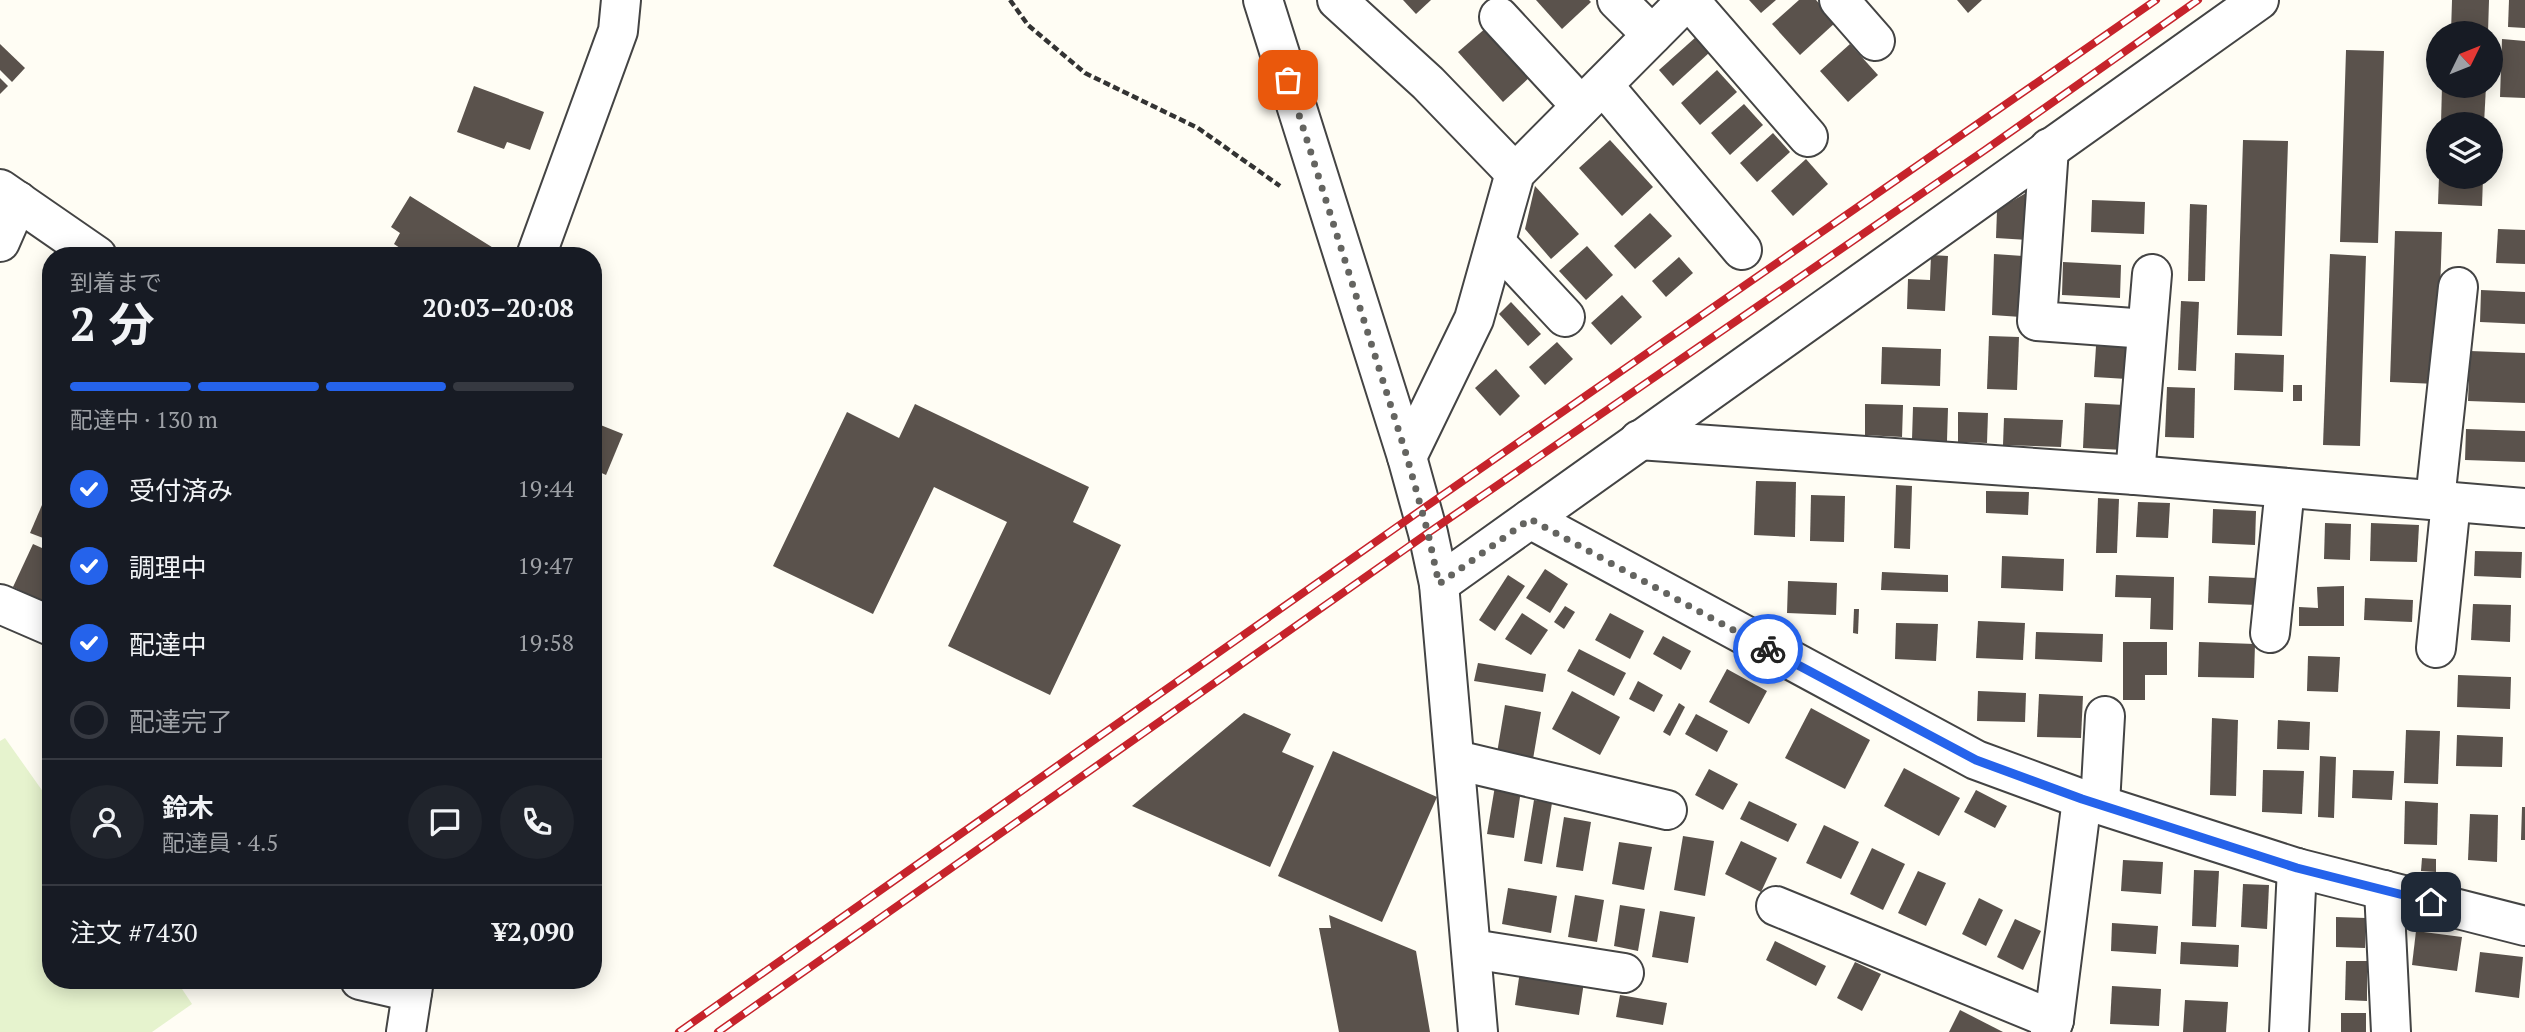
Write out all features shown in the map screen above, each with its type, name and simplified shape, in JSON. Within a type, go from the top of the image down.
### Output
[{"type":"street","points":[[539,247],[618,31],[621,0]]},
{"type":"street","points":[[1262,0],[1407,457],[1439,584],[1478,1032]]},
{"type":"street","points":[[1337,0],[1428,83],[1515,173]]},
{"type":"street","points":[[1617,0],[1652,35]]},
{"type":"street","points":[[1407,457],[1474,319],[1515,173],[1688,0],[1808,137]]},
{"type":"street","points":[[1839,0],[1875,41]]},
{"type":"street","points":[[1439,584],[2259,0]]},
{"type":"street","points":[[1499,17],[1592,95],[1742,250]]},
{"type":"street","points":[[2049,148],[2037,321],[2147,329]]},
{"type":"street","points":[[0,242],[9,195],[84,247]]},
{"type":"street","points":[[1496,243],[1565,317]]},
{"type":"street","points":[[2135,475],[2152,274]]},
{"type":"street","points":[[2436,648],[2458,287]]},
{"type":"street","points":[[1639,440],[2135,475],[2525,508]]},
{"type":"street","points":[[2270,634],[2285,488]]},
{"type":"street","points":[[1530,519],[1976,760],[2091,802],[2297,868],[2525,926]]},
{"type":"street","points":[[0,604],[42,622]]},
{"type":"street","points":[[1776,906],[2052,1026],[2105,716]]},
{"type":"street","points":[[1456,760],[1667,810]]},
{"type":"street","points":[[2289,1032],[2297,868]]},
{"type":"street","points":[[2384,890],[2391,1032]]},
{"type":"street","points":[[1472,949],[1624,973]]},
{"type":"street","points":[[406,1032],[413,989]]},
{"type":"path","points":[[1010,0],[1028,25],[1085,73],[1198,128],[1304,202],[1330,212]]},
{"type":"green space","points":[[5,738],[42,790],[42,989],[182,989],[192,1004],[152,1032],[0,1032],[0,741]]},
{"type":"building","points":[[1403,0],[1431,0],[1416,14]]},
{"type":"building","points":[[1536,0],[1589,0],[1591,2],[1562,29]]},
{"type":"building","points":[[1749,0],[1776,0],[1761,13]]},
{"type":"building","points":[[1799,0],[1816,0],[1836,22],[1800,55],[1772,24]]},
{"type":"building","points":[[1957,0],[1982,0],[1968,13]]},
{"type":"building","points":[[2452,0],[2489,0],[2488,21],[2451,21]]},
{"type":"building","points":[[2509,0],[2525,0],[2525,28],[2508,27]]},
{"type":"building","points":[[1487,27],[1531,76],[1503,102],[1458,52]]},
{"type":"building","points":[[1696,37],[1710,52],[1673,86],[1659,70]]},
{"type":"building","points":[[2503,39],[2525,41],[2525,98],[2503,97]]},
{"type":"building","points":[[0,44],[25,68],[12,82],[0,70]]},
{"type":"building","points":[[1850,44],[1878,75],[1848,102],[1820,71]]},
{"type":"building","points":[[2346,50],[2384,51],[2378,243],[2340,242]]},
{"type":"building","points":[[1717,70],[1737,92],[1700,125],[1681,103]]},
{"type":"building","points":[[0,78],[8,86],[0,94]]},
{"type":"building","points":[[474,86],[544,112],[530,150],[507,142],[504,149],[457,132]]},
{"type":"building","points":[[2442,98],[2485,98],[2485,112],[2441,112]]},
{"type":"building","points":[[1744,104],[1763,125],[1730,155],[1711,133]]},
{"type":"building","points":[[1773,133],[1790,152],[1757,182],[1740,163]]},
{"type":"building","points":[[1610,140],[1653,187],[1622,216],[1579,168]]},
{"type":"building","points":[[2243,140],[2288,141],[2282,336],[2237,335]]},
{"type":"building","points":[[1806,159],[1828,184],[1793,216],[1771,191]]},
{"type":"building","points":[[1535,186],[1579,234],[1551,259],[1525,229]]},
{"type":"building","points":[[2439,189],[2483,189],[2482,206],[2438,204]]},
{"type":"building","points":[[2031,190],[2028,240],[1996,238],[1997,210]]},
{"type":"building","points":[[410,196],[492,247],[398,247],[394,244],[400,233],[391,227]]},
{"type":"building","points":[[2092,200],[2145,202],[2144,234],[2091,232]]},
{"type":"building","points":[[2190,204],[2207,205],[2205,281],[2188,281]]},
{"type":"building","points":[[1650,213],[1672,236],[1635,269],[1614,246]]},
{"type":"building","points":[[2498,229],[2525,230],[2525,264],[2496,263]]},
{"type":"building","points":[[2395,231],[2442,232],[2437,384],[2390,382]]},
{"type":"building","points":[[1587,246],[1613,275],[1586,300],[1559,271]]},
{"type":"building","points":[[1994,254],[2023,256],[2021,317],[1992,315]]},
{"type":"building","points":[[2330,254],[2366,256],[2360,446],[2323,445]]},
{"type":"building","points":[[1931,255],[1948,256],[1945,311],[1907,309],[1908,279],[1930,280]]},
{"type":"building","points":[[1679,257],[1693,273],[1666,297],[1652,281]]},
{"type":"building","points":[[2063,262],[2121,265],[2120,298],[2062,295]]},
{"type":"building","points":[[2481,290],[2525,292],[2525,324],[2480,322]]},
{"type":"building","points":[[1622,295],[1642,317],[1611,345],[1591,323]]},
{"type":"building","points":[[2181,301],[2199,302],[2196,371],[2178,370]]},
{"type":"building","points":[[1511,302],[1541,334],[1528,346],[1499,314]]},
{"type":"building","points":[[1989,336],[2019,337],[2017,390],[1987,389]]},
{"type":"building","points":[[1557,342],[1573,359],[1545,385],[1529,367]]},
{"type":"building","points":[[2096,346],[2128,347],[2127,379],[2094,377]]},
{"type":"building","points":[[1882,347],[1941,349],[1940,386],[1881,384]]},
{"type":"building","points":[[2470,351],[2525,353],[2525,403],[2468,401]]},
{"type":"building","points":[[2235,353],[2284,355],[2283,392],[2234,390]]},
{"type":"building","points":[[1496,369],[1520,396],[1500,416],[1475,388]]},
{"type":"building","points":[[2293,385],[2302,385],[2302,401],[2293,401]]},
{"type":"building","points":[[2167,387],[2195,388],[2194,438],[2165,437]]},
{"type":"building","points":[[2085,403],[2125,405],[2124,450],[2083,448]]},
{"type":"building","points":[[915,404],[1089,487],[1073,522],[1121,545],[1050,695],[948,646],[1007,522],[934,487],[873,614],[773,566],[847,412],[899,438]]},
{"type":"building","points":[[1865,404],[1903,405],[1902,437],[1865,435]]},
{"type":"building","points":[[1913,407],[1948,408],[1947,441],[1912,440]]},
{"type":"building","points":[[1958,412],[1988,413],[1987,443],[1958,442]]},
{"type":"building","points":[[2004,418],[2063,420],[2061,447],[2003,445]]},
{"type":"building","points":[[602,426],[623,434],[606,475],[602,473]]},
{"type":"building","points":[[2466,429],[2525,431],[2525,462],[2465,460]]},
{"type":"building","points":[[1756,481],[1796,482],[1795,537],[1754,535]]},
{"type":"building","points":[[1896,485],[1912,486],[1910,549],[1894,548]]},
{"type":"building","points":[[1986,491],[2029,492],[2028,515],[1986,513]]},
{"type":"building","points":[[1811,495],[1845,496],[1844,542],[1810,541]]},
{"type":"building","points":[[2098,498],[2119,499],[2117,553],[2096,553]]},
{"type":"building","points":[[2138,502],[2170,503],[2168,538],[2136,537]]},
{"type":"building","points":[[42,505],[42,538],[30,533]]},
{"type":"building","points":[[2213,509],[2256,511],[2255,545],[2212,543]]},
{"type":"building","points":[[2325,523],[2351,524],[2350,560],[2324,559]]},
{"type":"building","points":[[2371,523],[2419,525],[2417,562],[2370,561]]},
{"type":"building","points":[[33,544],[42,548],[42,601],[13,587]]},
{"type":"building","points":[[2475,551],[2522,552],[2521,578],[2474,576]]},
{"type":"building","points":[[2002,556],[2064,559],[2063,591],[2001,588]]},
{"type":"building","points":[[1545,569],[1568,584],[1550,613],[1526,598]]},
{"type":"building","points":[[1882,572],[1948,575],[1948,592],[1881,590]]},
{"type":"building","points":[[1508,575],[1525,586],[1495,631],[1479,620]]},
{"type":"building","points":[[2116,575],[2174,577],[2173,630],[2150,629],[2151,598],[2115,597]]},
{"type":"building","points":[[2209,576],[2257,578],[2257,605],[2208,603]]},
{"type":"building","points":[[1788,581],[1837,583],[1836,615],[1787,613]]},
{"type":"building","points":[[2344,586],[2344,626],[2299,626],[2299,607],[2318,608],[2317,587]]},
{"type":"building","points":[[2365,598],[2413,600],[2412,622],[2364,620]]},
{"type":"building","points":[[2473,604],[2511,605],[2510,642],[2471,640]]},
{"type":"building","points":[[1565,606],[1575,612],[1564,629],[1554,622]]},
{"type":"building","points":[[1854,609],[1859,609],[1858,634],[1853,633]]},
{"type":"building","points":[[1522,613],[1548,630],[1531,655],[1505,639]]},
{"type":"building","points":[[1610,613],[1644,631],[1630,659],[1595,640]]},
{"type":"building","points":[[1978,621],[2025,623],[2023,660],[1976,658]]},
{"type":"building","points":[[1896,623],[1938,624],[1936,661],[1895,659]]},
{"type":"building","points":[[2036,632],[2103,634],[2102,662],[2035,659]]},
{"type":"building","points":[[1663,636],[1691,651],[1681,670],[1653,654]]},
{"type":"building","points":[[2123,642],[2167,642],[2167,675],[2145,675],[2145,700],[2123,700]]},
{"type":"building","points":[[2199,642],[2255,644],[2254,678],[2198,677]]},
{"type":"building","points":[[1579,649],[1626,673],[1614,696],[1567,671]]},
{"type":"building","points":[[2308,656],[2340,657],[2338,692],[2307,691]]},
{"type":"building","points":[[1478,663],[1546,674],[1543,692],[1474,681]]},
{"type":"building","points":[[1727,669],[1767,691],[1749,724],[1709,702]]},
{"type":"building","points":[[2458,675],[2511,677],[2510,709],[2457,707]]},
{"type":"building","points":[[1638,681],[1663,695],[1654,712],[1629,699]]},
{"type":"building","points":[[1572,691],[1620,717],[1600,755],[1552,729]]},
{"type":"building","points":[[1978,691],[2026,693],[2025,722],[1977,721]]},
{"type":"building","points":[[2039,694],[2083,696],[2081,738],[2037,737]]},
{"type":"building","points":[[1679,703],[1685,707],[1670,736],[1663,732]]},
{"type":"building","points":[[1505,705],[1541,712],[1533,759],[1497,753]]},
{"type":"building","points":[[1811,708],[1870,740],[1845,789],[1785,758]]},
{"type":"building","points":[[1244,713],[1291,734],[1282,752],[1314,766],[1270,867],[1132,806]]},
{"type":"building","points":[[1696,714],[1728,731],[1717,752],[1685,734]]},
{"type":"building","points":[[2212,718],[2238,720],[2236,796],[2210,795]]},
{"type":"building","points":[[2278,720],[2310,722],[2309,750],[2277,749]]},
{"type":"building","points":[[2406,730],[2440,731],[2438,784],[2404,783]]},
{"type":"building","points":[[2457,735],[2503,737],[2502,767],[2456,766]]},
{"type":"building","points":[[1333,751],[1437,797],[1382,922],[1278,876]]},
{"type":"building","points":[[2320,756],[2336,757],[2334,818],[2318,817]]},
{"type":"building","points":[[1904,768],[1960,798],[1939,836],[1884,806]]},
{"type":"building","points":[[1709,769],[1738,784],[1723,810],[1695,795]]},
{"type":"building","points":[[2263,770],[2304,771],[2302,814],[2262,812]]},
{"type":"building","points":[[2353,770],[2394,771],[2392,800],[2352,798]]},
{"type":"building","points":[[1495,786],[1521,790],[1514,838],[1487,834]]},
{"type":"building","points":[[1976,790],[2007,806],[1995,828],[1964,812]]},
{"type":"building","points":[[1534,800],[1552,803],[1542,864],[1524,861]]},
{"type":"building","points":[[1749,801],[1797,824],[1788,842],[1740,819]]},
{"type":"building","points":[[2405,801],[2438,803],[2437,845],[2404,844]]},
{"type":"building","points":[[2522,807],[2525,807],[2525,840],[2521,840]]},
{"type":"building","points":[[2470,814],[2498,815],[2497,862],[2468,860]]},
{"type":"building","points":[[1564,817],[1591,822],[1583,871],[1556,867]]},
{"type":"building","points":[[1824,825],[1859,842],[1841,879],[1806,863]]},
{"type":"building","points":[[1683,836],[1714,841],[1705,896],[1674,890]]},
{"type":"building","points":[[1741,841],[1777,858],[1761,892],[1725,874]]},
{"type":"building","points":[[1619,842],[1652,847],[1644,890],[1612,884]]},
{"type":"building","points":[[1872,848],[1905,864],[1883,910],[1850,894]]},
{"type":"building","points":[[2422,858],[2436,859],[2436,872],[2421,871]]},
{"type":"building","points":[[2123,860],[2163,862],[2161,894],[2121,891]]},
{"type":"building","points":[[2194,870],[2219,871],[2216,927],[2192,926]]},
{"type":"building","points":[[1918,871],[1946,883],[1926,926],[1898,913]]},
{"type":"building","points":[[2243,884],[2269,885],[2267,929],[2241,927]]},
{"type":"building","points":[[1508,888],[1557,896],[1551,933],[1502,924]]},
{"type":"building","points":[[1575,895],[1604,900],[1597,942],[1568,937]]},
{"type":"building","points":[[1979,898],[2003,910],[1986,946],[1962,934]]},
{"type":"building","points":[[1620,905],[1645,909],[1638,951],[1614,946]]},
{"type":"building","points":[[1660,911],[1695,917],[1688,963],[1652,957]]},
{"type":"building","points":[[1329,915],[1416,951],[1430,1032],[1339,1032],[1319,928],[1331,928]]},
{"type":"building","points":[[2336,917],[2366,918],[2365,948],[2336,947]]},
{"type":"building","points":[[2015,919],[2041,931],[2023,970],[1997,957]]},
{"type":"building","points":[[2112,923],[2158,926],[2156,954],[2111,951]]},
{"type":"building","points":[[2416,931],[2462,937],[2457,971],[2412,965]]},
{"type":"building","points":[[1775,941],[1826,966],[1816,986],[1766,960]]},
{"type":"building","points":[[2181,942],[2239,945],[2238,967],[2180,964]]},
{"type":"building","points":[[2480,952],[2523,957],[2519,998],[2475,992]]},
{"type":"building","points":[[2346,961],[2367,961],[2367,1001],[2345,1000]]},
{"type":"building","points":[[1855,962],[1881,974],[1862,1011],[1837,998]]},
{"type":"building","points":[[1520,971],[1584,982],[1579,1015],[1515,1005]]},
{"type":"building","points":[[2112,986],[2161,989],[2159,1026],[2110,1024]]},
{"type":"building","points":[[1620,995],[1667,1003],[1663,1025],[1616,1017]]},
{"type":"building","points":[[2185,1000],[2228,1002],[2226,1032],[2183,1032]]},
{"type":"building","points":[[1960,1010],[2003,1032],[1949,1032]]},
{"type":"building","points":[[2341,1013],[2366,1013],[2366,1032],[2341,1032]]},
{"type":"railway","points":[[679,1032],[1421,510],[2156,0]]},
{"type":"railway","points":[[718,1032],[1428,533],[1985,150],[2198,0]]},
{"type":"way so far","points":[[1288,80],[1407,457],[1439,584],[1530,519],[1768,649]]},
{"type":"route","points":[[1768,649],[1976,760],[2082,799],[2297,868],[2431,902]]}]
